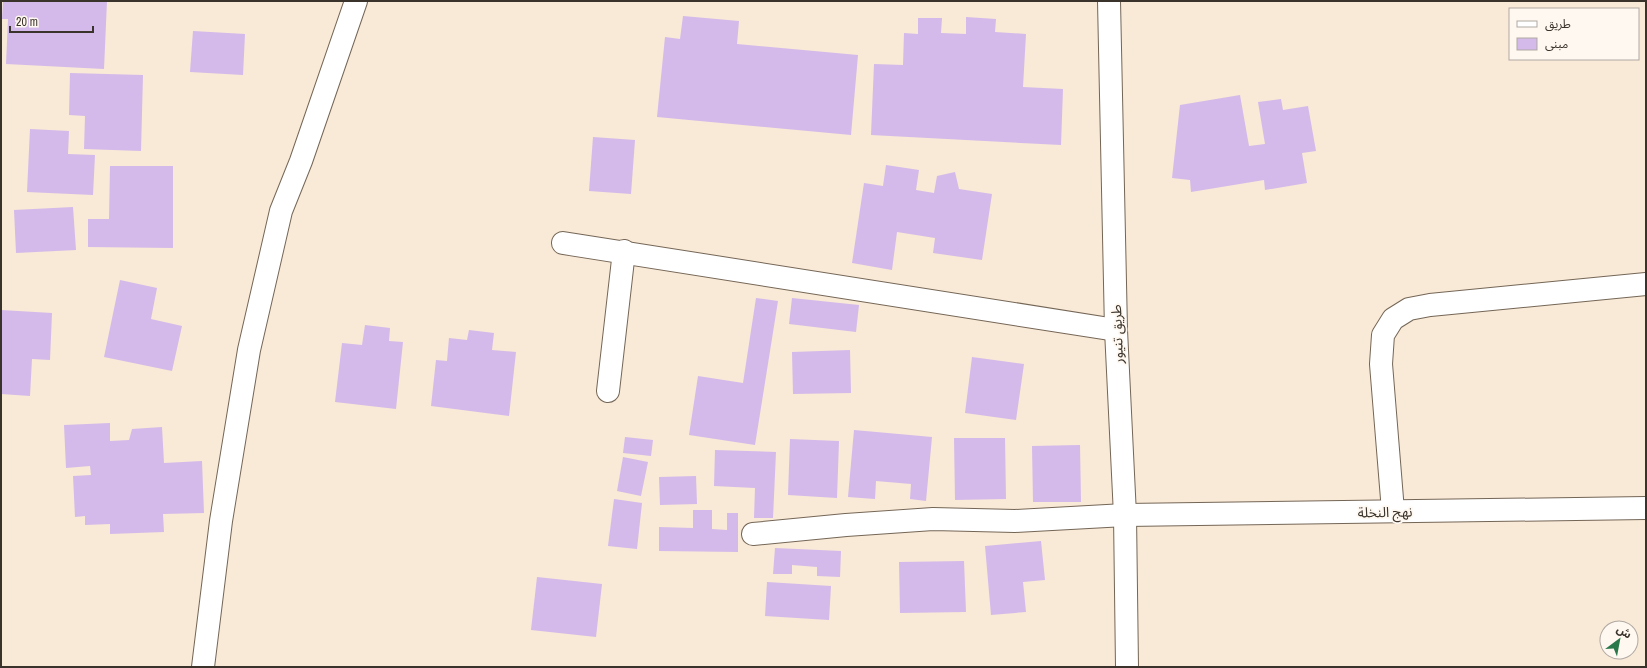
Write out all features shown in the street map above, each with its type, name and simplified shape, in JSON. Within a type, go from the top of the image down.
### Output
[{"type":"street","points":[[203,667],[221,521],[249,350],[279,218],[301,161],[356,1]]},
{"type":"street","name":"طريق تنيور","points":[[1109,1],[1116,330],[1125,514],[1127,667]]},
{"type":"street","points":[[563,243],[624,251],[1116,330]]},
{"type":"street","points":[[608,391],[624,251]]},
{"type":"street","points":[[1393,512],[1381,364],[1383,335],[1393,319],[1409,309],[1430,305],[1646,284]]},
{"type":"street","name":"نهج النخلة","points":[[753,534],[846,525],[933,519],[1015,521],[1125,514],[1646,508]]},
{"type":"building","points":[[3,1],[107,1],[104,69],[6,64],[8,19],[2,19]]},
{"type":"building","points":[[683,16],[739,21],[737,44],[858,55],[851,135],[657,117],[665,37],[680,39]]},
{"type":"building","points":[[966,17],[996,19],[995,32],[1026,34],[1023,87],[1063,89],[1061,145],[871,135],[874,64],[903,65],[904,33],[918,34],[918,18],[942,18],[941,33],[966,34]]},
{"type":"building","points":[[193,31],[245,34],[243,75],[190,72]]},
{"type":"building","points":[[70,73],[143,75],[141,151],[84,149],[85,116],[69,115]]},
{"type":"building","points":[[1240,95],[1249,146],[1265,144],[1258,102],[1281,99],[1283,110],[1308,106],[1316,151],[1302,153],[1307,183],[1265,190],[1264,180],[1191,192],[1190,180],[1172,178],[1180,105]]},
{"type":"building","points":[[30,129],[69,131],[68,154],[95,155],[93,195],[27,192]]},
{"type":"building","points":[[593,137],[635,140],[631,194],[589,191]]},
{"type":"building","points":[[886,165],[919,170],[916,190],[934,193],[937,176],[955,172],[959,189],[992,194],[982,260],[933,253],[935,238],[897,232],[892,270],[852,263],[864,183],[883,186]]},
{"type":"building","points":[[110,166],[173,166],[173,248],[88,247],[88,219],[109,219]]},
{"type":"building","points":[[73,207],[76,250],[16,253],[14,210]]},
{"type":"building","points":[[120,280],[157,288],[151,319],[182,326],[172,371],[104,357]]},
{"type":"building","points":[[756,298],[778,301],[755,445],[689,435],[698,376],[743,383]]},
{"type":"building","points":[[792,298],[859,305],[856,332],[789,324]]},
{"type":"building","points":[[1,310],[52,313],[50,360],[32,359],[30,396],[1,394]]},
{"type":"building","points":[[365,325],[390,328],[389,341],[403,342],[396,409],[335,402],[342,343],[362,345]]},
{"type":"building","points":[[469,330],[494,333],[492,350],[516,352],[509,416],[431,406],[436,360],[447,361],[449,338],[467,340]]},
{"type":"building","points":[[850,350],[851,393],[793,394],[792,352]]},
{"type":"building","points":[[972,357],[1024,364],[1016,420],[965,413]]},
{"type":"building","points":[[110,423],[110,441],[129,440],[132,429],[162,427],[164,463],[202,461],[204,513],[163,514],[164,532],[110,534],[110,524],[85,525],[85,516],[75,517],[73,476],[91,475],[90,466],[66,468],[64,425]]},
{"type":"building","points":[[854,430],[932,437],[926,501],[910,499],[911,484],[876,481],[875,499],[848,497]]},
{"type":"building","points":[[625,437],[653,440],[651,456],[623,453]]},
{"type":"building","points":[[954,438],[1005,438],[1006,499],[955,500]]},
{"type":"building","points":[[790,439],[839,441],[837,498],[788,495]]},
{"type":"building","points":[[1080,445],[1081,502],[1033,502],[1032,446]]},
{"type":"building","points":[[715,450],[776,452],[773,518],[754,518],[755,488],[714,486]]},
{"type":"building","points":[[623,457],[648,462],[641,496],[617,491]]},
{"type":"building","points":[[696,476],[697,504],[660,505],[659,477]]},
{"type":"building","points":[[614,499],[642,503],[637,549],[608,546]]},
{"type":"building","points":[[693,510],[712,510],[712,529],[727,530],[727,513],[738,513],[738,552],[659,551],[659,527],[693,528]]},
{"type":"building","points":[[1041,541],[1045,580],[1023,582],[1026,612],[991,615],[985,546]]},
{"type":"building","points":[[775,548],[841,551],[840,577],[817,576],[817,567],[792,565],[792,574],[773,574]]},
{"type":"building","points":[[964,561],[966,612],[900,613],[899,562]]},
{"type":"building","points":[[537,577],[602,584],[596,637],[531,630]]},
{"type":"building","points":[[767,582],[831,586],[829,620],[765,616]]}]
